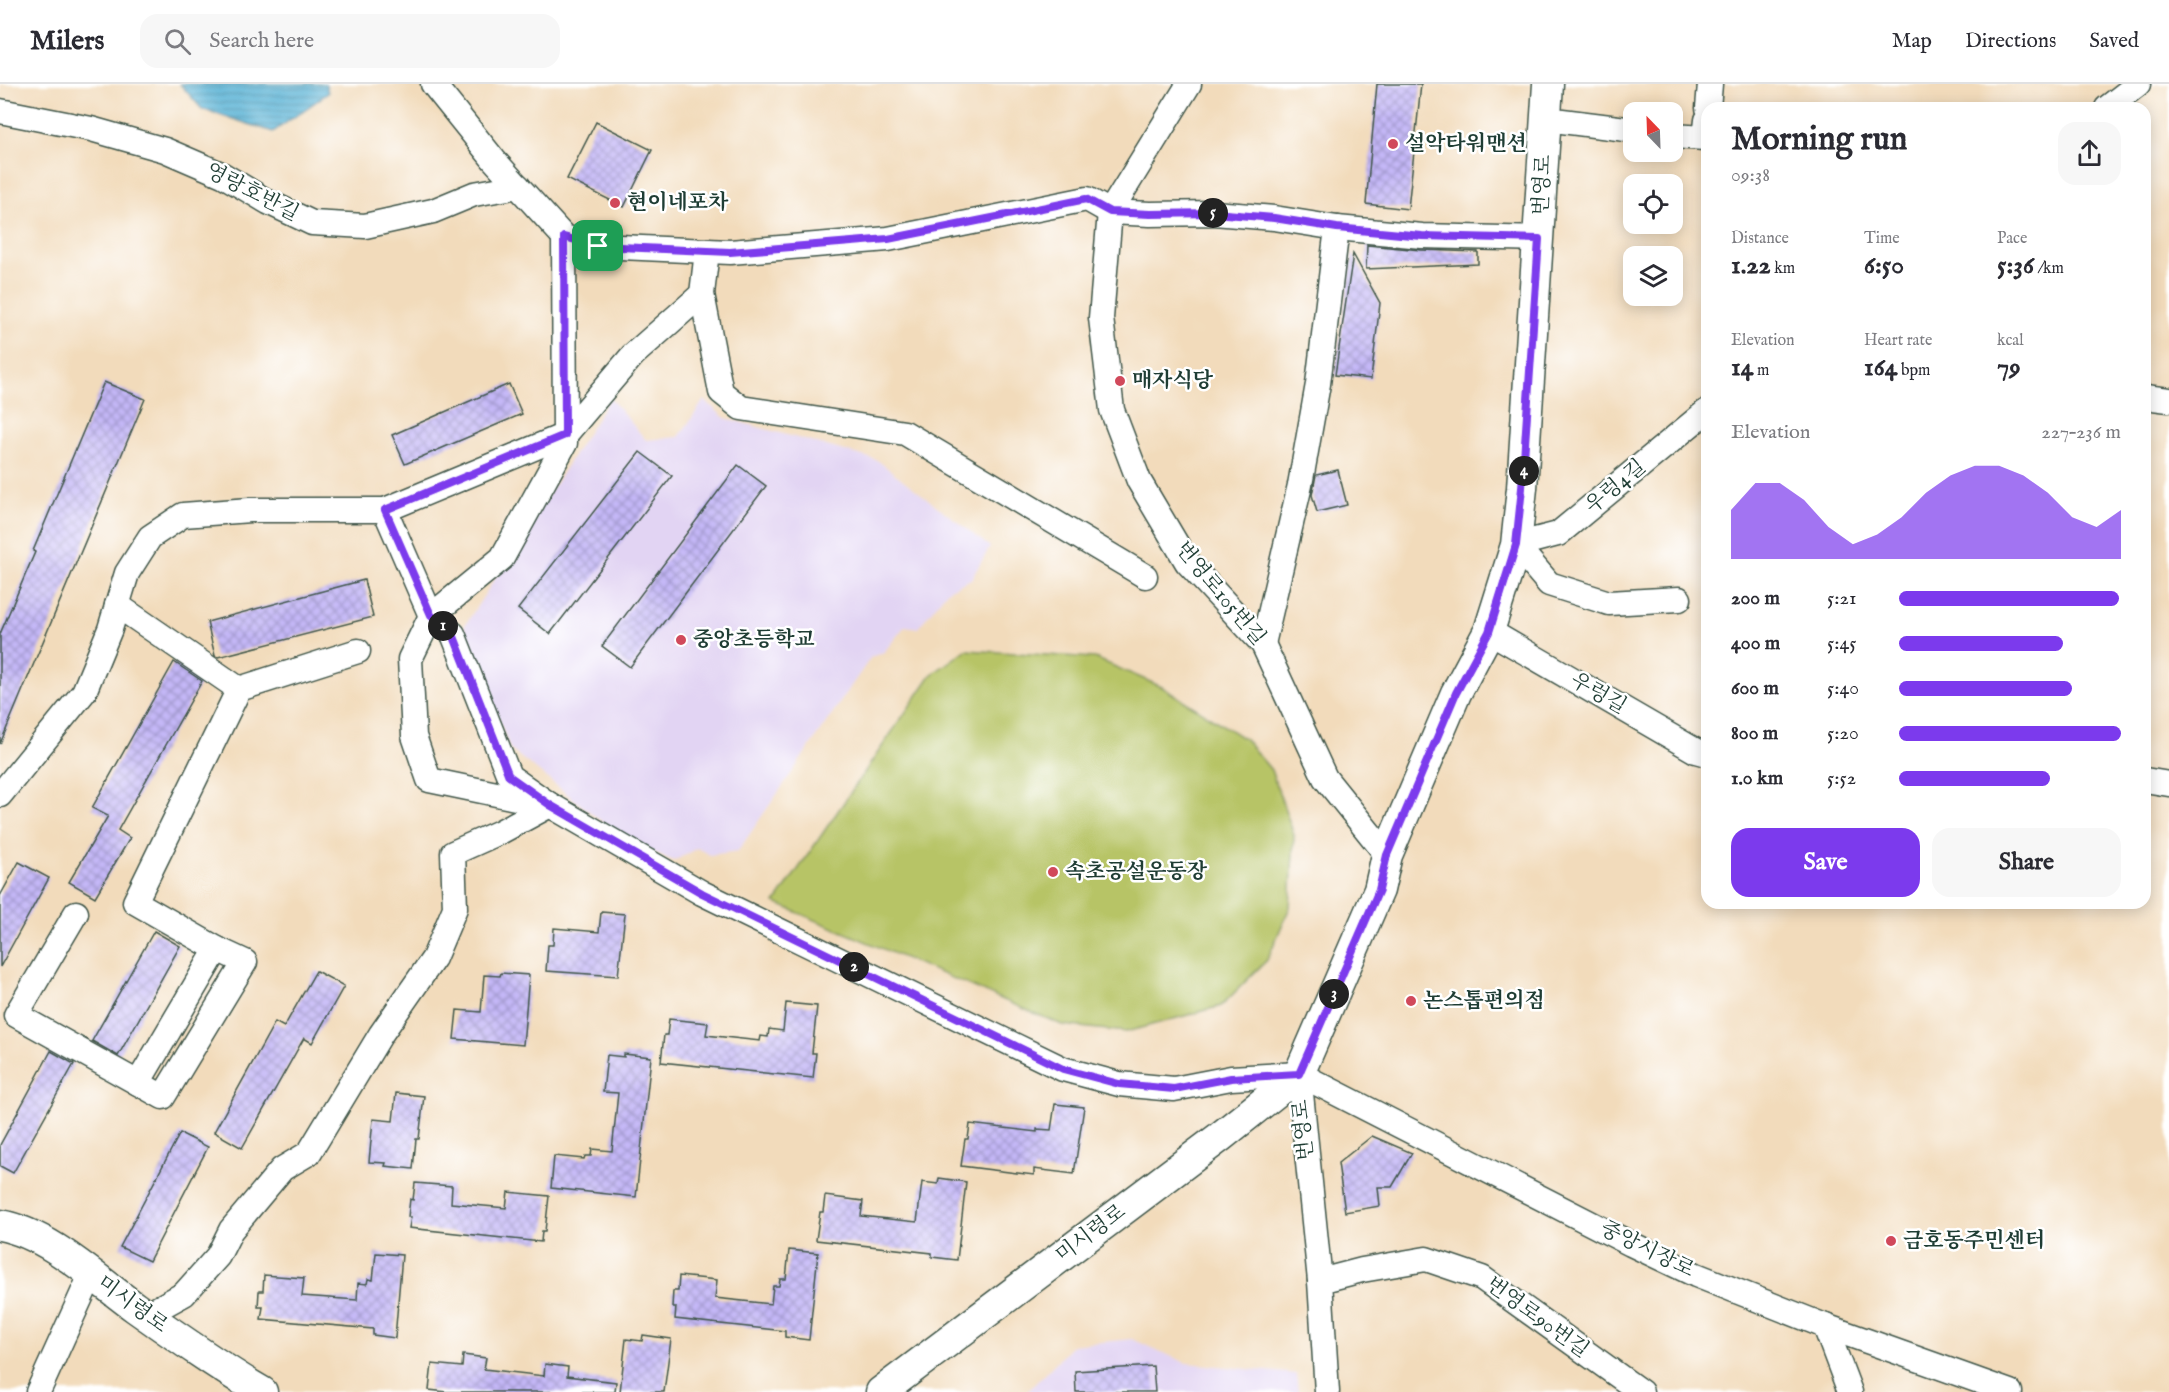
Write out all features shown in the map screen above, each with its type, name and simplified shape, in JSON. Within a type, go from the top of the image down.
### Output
[{"type":"main road","name":"번영로","points":[[1299,1074],[1379,890],[1387,855],[1456,693],[1489,632],[1516,545],[1522,488],[1548,84]]},
{"type":"main road","name":"미시령로","points":[[881,1392],[1220,1137],[1299,1074]]},
{"type":"main road","name":"미시령로","points":[[0,1224],[50,1245],[200,1354],[255,1390]]},
{"type":"street","points":[[433,84],[564,237],[598,246],[730,252],[888,239],[1086,199],[1110,212],[1214,213],[1422,236],[1539,239]]},
{"type":"street","name":"번영로105번길","points":[[1189,84],[1110,212],[1101,318],[1112,410],[1139,481],[1187,562],[1263,644],[1325,778],[1387,855]]},
{"type":"street","points":[[1708,102],[1710,84]]},
{"type":"street","points":[[2115,102],[2138,84]]},
{"type":"street","name":"영랑호반길","points":[[0,111],[91,129],[165,150],[223,175],[267,202],[312,223],[365,226],[432,211],[474,194],[518,186]]},
{"type":"street","points":[[1546,119],[1623,129]]},
{"type":"street","points":[[1683,137],[1701,138]]},
{"type":"street","points":[[1263,644],[1300,485],[1318,384],[1337,228]]},
{"type":"street","points":[[550,805],[429,780],[414,736],[410,658],[431,615],[502,558],[565,444],[564,237]]},
{"type":"street","points":[[707,251],[702,294],[721,392],[741,408],[905,433],[1145,576]]},
{"type":"street","points":[[0,795],[84,692],[127,573],[150,537],[183,515],[250,510],[385,510],[565,435],[633,355],[702,294]]},
{"type":"street","points":[[2151,398],[2169,400]]},
{"type":"street","name":"우렁4길","points":[[1516,545],[1558,534],[1701,416]]},
{"type":"street","points":[[385,510],[431,615],[453,634],[509,776],[550,805],[702,893],[1063,1069],[1119,1084],[1174,1089],[1231,1078],[1299,1074]]},
{"type":"street","points":[[1516,545],[1549,584],[1609,603],[1679,599]]},
{"type":"street","points":[[117,605],[240,688]]},
{"type":"street","name":"우렁길","points":[[1489,632],[1701,752]]},
{"type":"street","points":[[76,913],[16,1015],[138,1083],[217,949],[135,902],[240,688],[358,651]]},
{"type":"street","points":[[2151,781],[2169,784]]},
{"type":"street","points":[[146,1315],[184,1294],[218,1256],[231,1230],[282,1169],[309,1153],[381,1034],[434,958],[455,908],[453,853],[500,832],[550,805]]},
{"type":"street","name":"번영로","points":[[1299,1074],[1320,1281],[1327,1392]]},
{"type":"street","name":"중앙시장로","points":[[1299,1074],[1696,1275],[1825,1326],[2010,1392]]},
{"type":"street","name":"번영로90번길","points":[[1320,1281],[1362,1270],[1426,1259],[1482,1278],[1641,1392]]},
{"type":"street","points":[[38,1392],[91,1275]]},
{"type":"street","points":[[1825,1326],[1850,1392]]},
{"type":"shaded area","name":"중앙초등학교","points":[[610,398],[646,440],[679,437],[704,400],[725,418],[877,460],[990,547],[971,579],[948,590],[918,628],[905,626],[884,652],[871,657],[738,851],[710,855],[697,848],[674,861],[628,842],[510,749],[464,627]]},
{"type":"shaded area","points":[[1132,1339],[1186,1363],[1296,1374],[1298,1392],[1027,1392],[1073,1345]]},
{"type":"green space","points":[[966,650],[1095,658],[1162,687],[1245,739],[1271,770],[1294,835],[1290,907],[1267,960],[1221,1006],[1126,1032],[1062,1025],[775,903],[931,675]]},
{"type":"water","points":[[180,84],[326,84],[328,93],[273,132],[202,109]]},
{"type":"building","name":"설악타워맨션","points":[[1377,84],[1421,84],[1408,209],[1366,204]]},
{"type":"building","points":[[596,122],[652,150],[624,207],[567,179]]},
{"type":"building","points":[[1367,245],[1478,252],[1478,264],[1366,269]]},
{"type":"building","points":[[1353,254],[1380,303],[1371,379],[1335,375]]},
{"type":"building","points":[[104,382],[145,399],[0,744],[0,634]]},
{"type":"building","points":[[509,384],[522,414],[405,464],[392,435]]},
{"type":"building","points":[[640,452],[672,476],[550,634],[518,609]]},
{"type":"building","points":[[738,465],[766,486],[630,667],[602,646]]},
{"type":"building","points":[[1338,470],[1347,505],[1317,512],[1312,495],[1316,475]]},
{"type":"building","points":[[364,580],[373,617],[215,656],[207,622]]},
{"type":"building","points":[[174,662],[202,681],[118,830],[130,838],[95,897],[69,882],[108,816],[92,808]]},
{"type":"building","points":[[19,862],[49,878],[0,967],[0,896]]},
{"type":"building","points":[[601,912],[625,914],[618,976],[546,971],[548,945],[553,945],[554,928],[599,932]]},
{"type":"building","points":[[154,931],[180,946],[118,1056],[92,1041]]},
{"type":"building","points":[[316,971],[344,986],[312,1043],[304,1038],[242,1148],[214,1132],[275,1022],[284,1027]]},
{"type":"building","points":[[501,973],[529,975],[523,1045],[454,1039],[457,1010],[481,1012],[484,975],[500,976]]},
{"type":"building","points":[[786,1003],[817,1006],[812,1053],[816,1053],[813,1078],[661,1062],[664,1035],[667,1035],[669,1019],[708,1023],[706,1035],[760,1041],[761,1036],[768,1037],[769,1029],[783,1031]]},
{"type":"building","points":[[51,1051],[74,1064],[13,1173],[0,1166],[0,1145]]},
{"type":"building","points":[[624,1054],[651,1057],[636,1197],[551,1188],[554,1156],[584,1159],[585,1156],[591,1156],[592,1149],[612,1151],[618,1093],[603,1092],[607,1055],[624,1057]]},
{"type":"building","points":[[396,1093],[424,1096],[413,1169],[369,1162],[373,1119],[393,1121]]},
{"type":"building","points":[[1055,1104],[1084,1107],[1074,1174],[1034,1169],[1034,1175],[961,1166],[970,1124],[1037,1132],[1037,1129],[1051,1130]]},
{"type":"building","points":[[180,1133],[208,1147],[149,1261],[120,1247]]},
{"type":"building","points":[[1372,1136],[1412,1153],[1392,1187],[1378,1187],[1380,1206],[1345,1212],[1338,1163]]},
{"type":"building","points":[[939,1178],[966,1182],[957,1260],[932,1257],[932,1253],[816,1240],[825,1196],[863,1201],[861,1216],[917,1222],[922,1182],[938,1184]]},
{"type":"building","points":[[415,1183],[452,1186],[451,1203],[506,1208],[508,1192],[549,1196],[545,1231],[542,1231],[541,1242],[409,1228],[410,1199],[413,1200]]},
{"type":"building","points":[[789,1250],[818,1253],[809,1340],[785,1337],[785,1331],[675,1319],[676,1307],[672,1307],[673,1291],[678,1291],[679,1276],[717,1280],[715,1298],[771,1304],[773,1286],[779,1286],[780,1279],[786,1279]]},
{"type":"building","points":[[376,1253],[402,1255],[395,1338],[373,1335],[373,1329],[261,1319],[263,1307],[258,1307],[259,1291],[263,1291],[264,1275],[304,1278],[302,1296],[357,1300],[358,1283],[367,1284],[368,1279],[373,1280]]},
{"type":"building","points":[[643,1335],[671,1339],[664,1392],[620,1392],[626,1339],[642,1341]]},
{"type":"building","points":[[463,1355],[486,1358],[484,1369],[544,1376],[545,1364],[568,1367],[567,1376],[616,1382],[615,1392],[447,1392],[429,1390],[432,1364],[462,1367]]},
{"type":"building","points":[[1153,1366],[1155,1392],[1076,1392],[1075,1371]]},
{"type":"place","name":"설악타워맨션","points":[[1393,144]]},
{"type":"place","name":"현이네포차","points":[[615,203]]},
{"type":"place","name":"매자식당","points":[[1120,381]]},
{"type":"place","name":"중앙초등학교","points":[[681,640]]},
{"type":"place","name":"속초공설운동장","points":[[1053,872]]},
{"type":"place","name":"논스톱편의점","points":[[1411,1001]]},
{"type":"place","name":"금호동주민센터","points":[[1891,1241]]},
{"type":"route","points":[[1086,199],[1110,212],[1214,213],[1422,236],[1539,239],[1516,545],[1489,632],[1456,693],[1387,855],[1379,890],[1299,1074],[1231,1078],[1174,1089],[1119,1084],[1063,1069],[702,893],[550,805],[509,776],[453,634],[431,615],[385,510],[565,435],[564,237],[598,246],[730,252],[888,239],[1086,199]]}]
